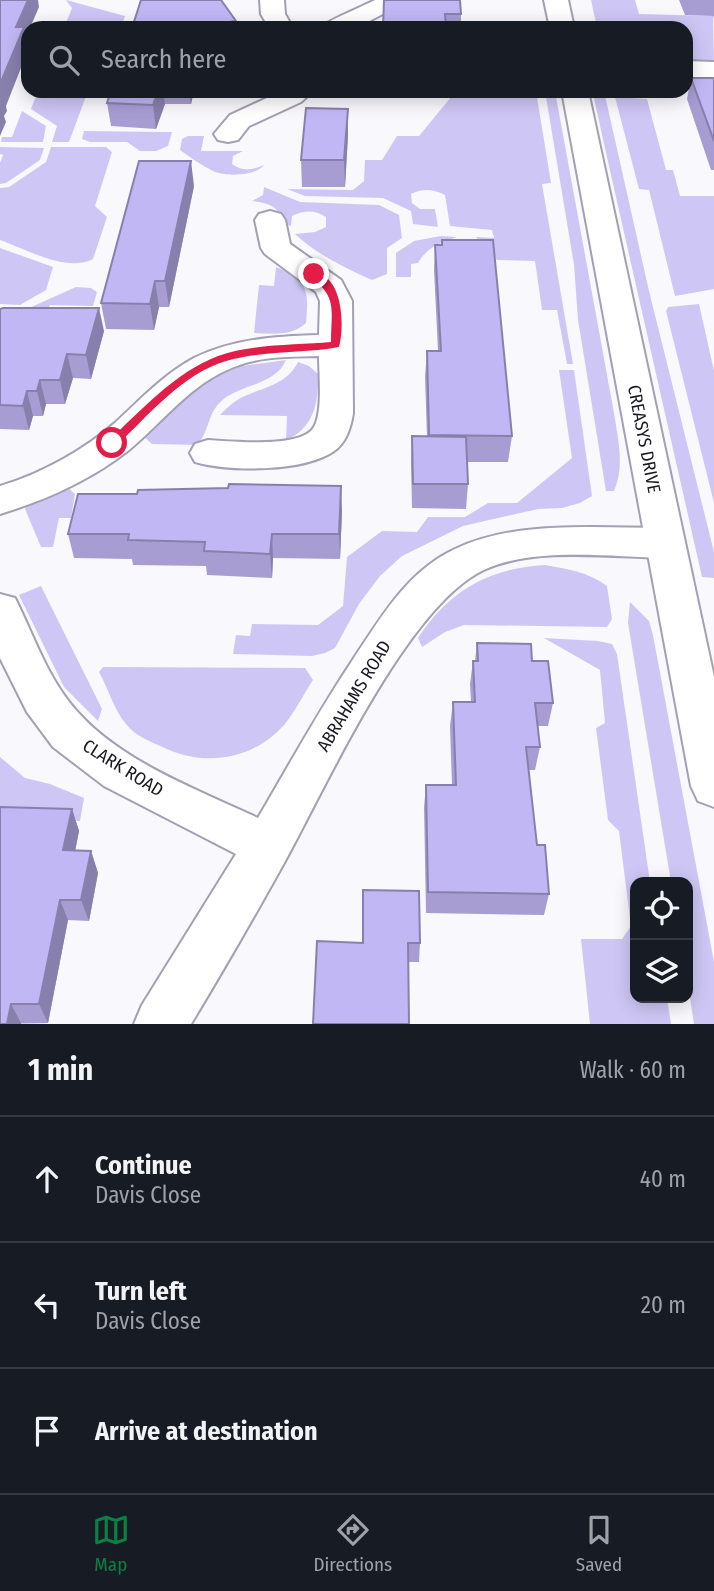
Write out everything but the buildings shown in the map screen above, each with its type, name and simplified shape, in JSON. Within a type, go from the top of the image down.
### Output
[{"type":"street","points":[[272,0],[273,15],[277,21]]},
{"type":"street","points":[[354,21],[392,0]]},
{"type":"street","points":[[556,0],[560,21]]},
{"type":"street","points":[[693,69],[714,70]]},
{"type":"street","points":[[228,134],[231,125],[242,118],[288,98]]},
{"type":"street","name":"CREASYS DRIVE","points":[[576,98],[714,786]]},
{"type":"street","points":[[208,453],[283,454],[309,450],[322,443],[331,431],[336,389],[336,301],[330,288],[276,248],[270,219]]},
{"type":"street","points":[[0,500],[76,467],[125,433],[178,381],[222,358],[266,350],[335,345]]},
{"type":"street","name":"ABRAHAMS ROAD","points":[[161,1024],[268,846],[341,714],[411,605],[448,572],[488,551],[530,544],[665,543]]},
{"type":"street","name":"CLARK ROAD","points":[[0,610],[22,660],[50,710],[73,737],[104,761],[138,781],[268,846]]},
{"type":"shaded area","points":[[66,0],[125,16],[123,21],[67,21],[72,8]]},
{"type":"shaded area","points":[[591,0],[635,0],[639,14],[713,16],[714,64],[693,63],[693,21],[596,21]]},
{"type":"shaded area","points":[[35,98],[85,98],[69,142],[52,142],[57,126],[31,109]]},
{"type":"shaded area","points":[[450,98],[537,98],[551,183],[542,184],[573,364],[567,364],[557,310],[542,310],[535,261],[497,260],[476,237],[494,238],[492,230],[450,226],[445,195],[428,190],[411,194],[412,203],[420,209],[435,209],[438,227],[413,224],[411,211],[383,198],[305,196],[287,189],[353,190],[364,181],[365,160],[382,160],[397,136],[419,136]]},
{"type":"shaded area","points":[[546,98],[556,98],[614,413],[620,462],[614,491],[606,491],[578,320],[574,265]]},
{"type":"shaded area","points":[[594,98],[606,98],[649,291],[714,552],[714,578],[702,577]]},
{"type":"shaded area","points":[[615,98],[647,99],[666,170],[673,170],[680,196],[714,196],[714,289],[675,296],[649,190],[639,189]]},
{"type":"shaded area","points":[[22,111],[46,126],[43,142],[1,142],[2,137],[12,137]]},
{"type":"shaded area","points":[[84,131],[172,132],[168,146],[156,151],[140,151],[127,142],[90,142],[82,139]]},
{"type":"shaded area","points":[[188,136],[204,136],[201,151],[243,151],[233,156],[232,164],[240,168],[252,169],[264,165],[260,169],[240,174],[213,171],[180,150],[182,139]]},
{"type":"shaded area","points":[[0,147],[44,148],[40,160],[6,183],[0,184],[0,163],[3,155],[0,154]]},
{"type":"shaded area","points":[[51,147],[106,147],[112,152],[95,206],[107,217],[93,259],[83,263],[59,262],[0,240],[0,188],[9,187],[46,162]]},
{"type":"shaded area","points":[[264,187],[300,202],[379,205],[399,215],[402,238],[387,248],[387,274],[372,280],[312,248],[295,234],[315,232],[326,227],[326,217],[305,212],[292,216],[291,226],[285,224],[273,207],[252,201],[263,195]]},
{"type":"shaded area","points":[[441,236],[457,237],[434,246],[418,263],[411,264],[411,277],[396,277],[396,253],[414,241]]},
{"type":"shaded area","points":[[0,248],[53,267],[46,290],[20,305],[0,304]]},
{"type":"shaded area","points":[[276,267],[295,276],[304,288],[307,302],[306,323],[288,332],[254,333],[259,285],[274,286]]},
{"type":"shaded area","points":[[76,287],[91,288],[97,292],[93,306],[50,305],[44,320],[29,308]]},
{"type":"shaded area","points":[[699,304],[714,371],[714,503],[666,311],[668,307]]},
{"type":"shaded area","points":[[286,360],[275,374],[233,393],[219,403],[197,445],[152,444],[142,435],[210,374],[235,367]]},
{"type":"shaded area","points":[[298,362],[309,366],[318,374],[318,384],[313,413],[303,429],[295,435],[286,440],[287,416],[220,415],[239,399],[282,380]]},
{"type":"shaded area","points":[[559,370],[574,370],[592,496],[562,508],[538,509],[463,526],[402,556],[380,576],[359,604],[335,648],[325,653],[312,656],[233,654],[236,635],[250,636],[252,624],[318,625],[343,606],[347,557],[382,531],[417,532],[428,517],[465,517],[488,503],[517,503],[572,458]]},
{"type":"shaded area","points":[[68,488],[75,494],[71,518],[59,518],[53,547],[41,547],[25,509],[32,500]]},
{"type":"shaded area","points":[[545,565],[585,574],[607,586],[612,619],[607,627],[464,625],[445,632],[422,647],[418,638],[430,622],[456,595],[471,585],[505,571]]},
{"type":"shaded area","points":[[41,586],[102,709],[98,721],[64,687],[19,595]]},
{"type":"shaded area","points":[[630,602],[649,621],[653,635],[714,962],[714,1024],[694,1024],[691,1003],[693,1003],[693,877],[670,877],[628,623]]},
{"type":"shaded area","points":[[544,638],[612,644],[617,654],[649,877],[630,877],[630,918],[619,831],[608,820],[596,728],[605,723],[600,670]]},
{"type":"shaded area","points":[[103,667],[305,668],[313,680],[284,725],[259,746],[229,756],[198,758],[167,749],[130,729],[118,712],[99,672]]},
{"type":"shaded area","points":[[0,757],[25,778],[50,784],[84,798],[80,821],[0,820]]},
{"type":"shaded area","points":[[630,927],[630,1003],[668,1003],[671,1024],[590,1024],[581,939],[622,939]]},
{"type":"route","points":[[112,443],[178,381],[222,358],[266,350],[335,345],[336,301],[330,288],[314,274]]}]
